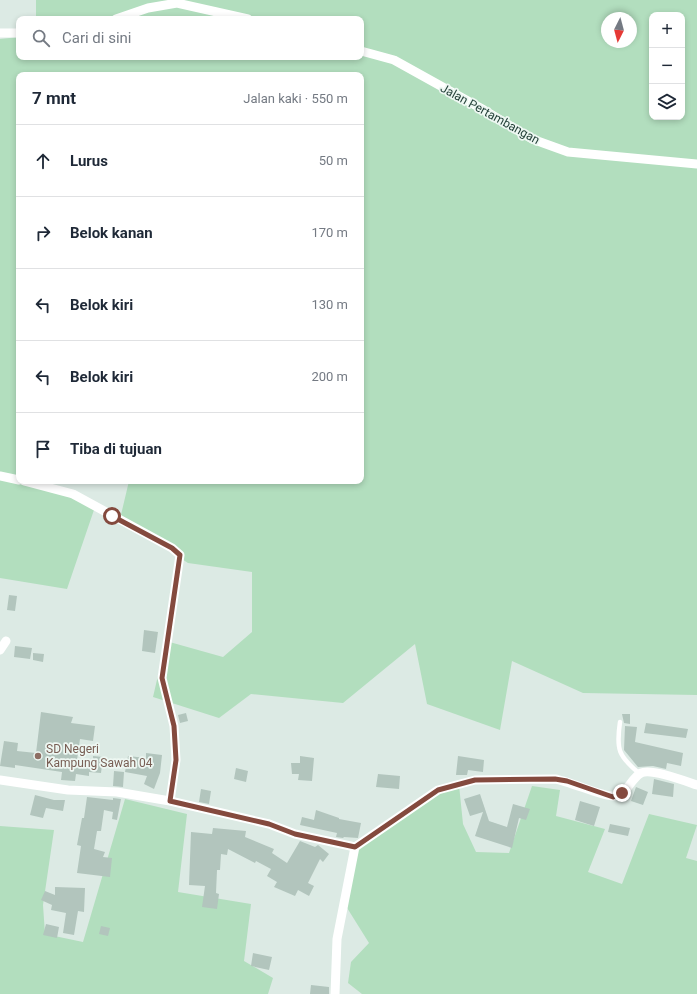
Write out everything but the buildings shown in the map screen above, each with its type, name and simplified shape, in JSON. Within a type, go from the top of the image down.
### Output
[{"type":"street","points":[[125,16],[148,8],[177,3],[235,16]]},
{"type":"street","points":[[0,33],[16,33]]},
{"type":"street","name":"Jalan Pertambangan","points":[[364,52],[394,60],[484,110],[532,139],[568,152],[697,164]]},
{"type":"street","points":[[0,476],[16,479]]},
{"type":"street","points":[[35,484],[72,494],[172,548],[180,555],[162,678],[174,726],[176,760],[170,801]]},
{"type":"street","points":[[0,650],[6,641]]},
{"type":"street","points":[[335,994],[337,939],[355,847],[438,790],[475,780],[555,779],[567,781],[613,797],[622,793],[640,774],[649,771],[697,785]]},
{"type":"street","points":[[0,780],[68,790],[117,792],[170,801],[269,824],[295,834],[355,847]]},
{"type":"lane","points":[[620,722],[617,743],[618,750],[640,774]]},
{"type":"green space","points":[[36,0],[697,0],[697,695],[583,693],[512,661],[500,730],[427,704],[415,644],[343,703],[251,694],[219,718],[153,697],[166,641],[223,657],[252,632],[252,572],[188,563],[120,519],[128,484],[364,484],[364,72],[16,72],[16,484],[37,484],[95,507],[67,589],[0,578],[0,39],[16,37],[16,60],[364,60],[364,16],[36,16]]},
{"type":"green space","points":[[459,785],[463,824],[476,852],[509,853],[532,786],[560,790],[556,816],[605,829],[588,872],[622,884],[649,814],[697,825],[686,858],[697,861],[697,994],[362,994],[348,983],[351,962],[369,943],[344,903],[355,851],[431,792]]},
{"type":"green space","points":[[125,799],[187,814],[178,892],[251,904],[244,961],[273,978],[268,994],[0,994],[0,826],[54,830],[43,905],[45,934],[83,942]]},
{"type":"place","name":"SD Negeri Kampung Sawah 04","points":[[38,756]]},
{"type":"route","points":[[112,516],[172,548],[180,555],[169,620],[162,678],[174,726],[176,760],[170,801],[269,824],[295,834],[355,847],[438,790],[475,780],[555,779],[567,781],[613,797],[622,793]]}]
